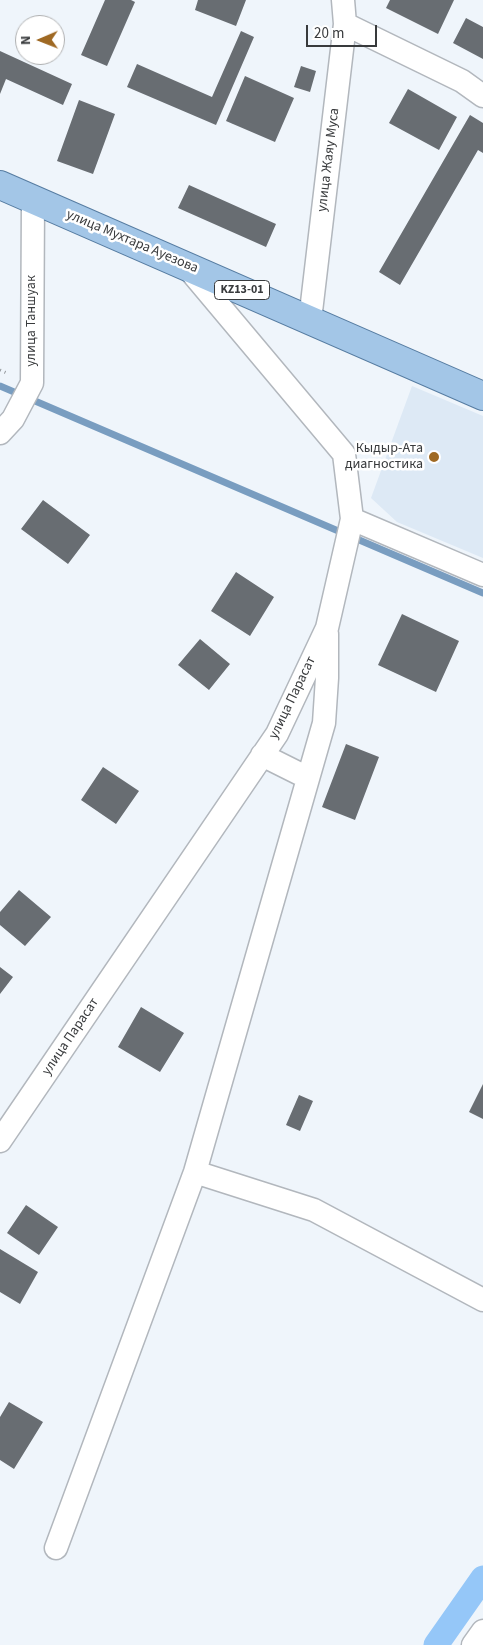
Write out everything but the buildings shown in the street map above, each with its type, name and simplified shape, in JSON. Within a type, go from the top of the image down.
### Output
[{"type":"main road","name":"улица Мухтара Ауезова","points":[[0,185],[483,396]]},
{"type":"street","name":"улица Жаяу Муса","points":[[310,320],[345,24],[344,0]]},
{"type":"street","points":[[345,24],[462,81],[483,96]]},
{"type":"street","name":"улица Таншуак","points":[[0,433],[13,419],[32,383],[34,200]]},
{"type":"street","name":"улица Парасат","points":[[0,1142],[277,734],[327,628],[352,521],[344,454],[186,265]]},
{"type":"street","points":[[352,521],[483,575]]},
{"type":"street","points":[[56,1548],[194,1172],[324,723],[327,678],[327,628]]},
{"type":"street","points":[[262,756],[308,778]]},
{"type":"street","points":[[194,1172],[314,1210],[483,1300]]},
{"type":"street","points":[[473,1645],[483,1631]]},
{"type":"shaded area","name":"Кыдыр-Ата диагностика","points":[[412,386],[483,416],[483,558],[397,522],[371,498]]},
{"type":"waterway","points":[[0,386],[483,593]]},
{"type":"waterway","points":[[436,1645],[483,1578]]},
{"type":"place","name":"Кыдыр-Ата диагностика","points":[[434,457]]}]
